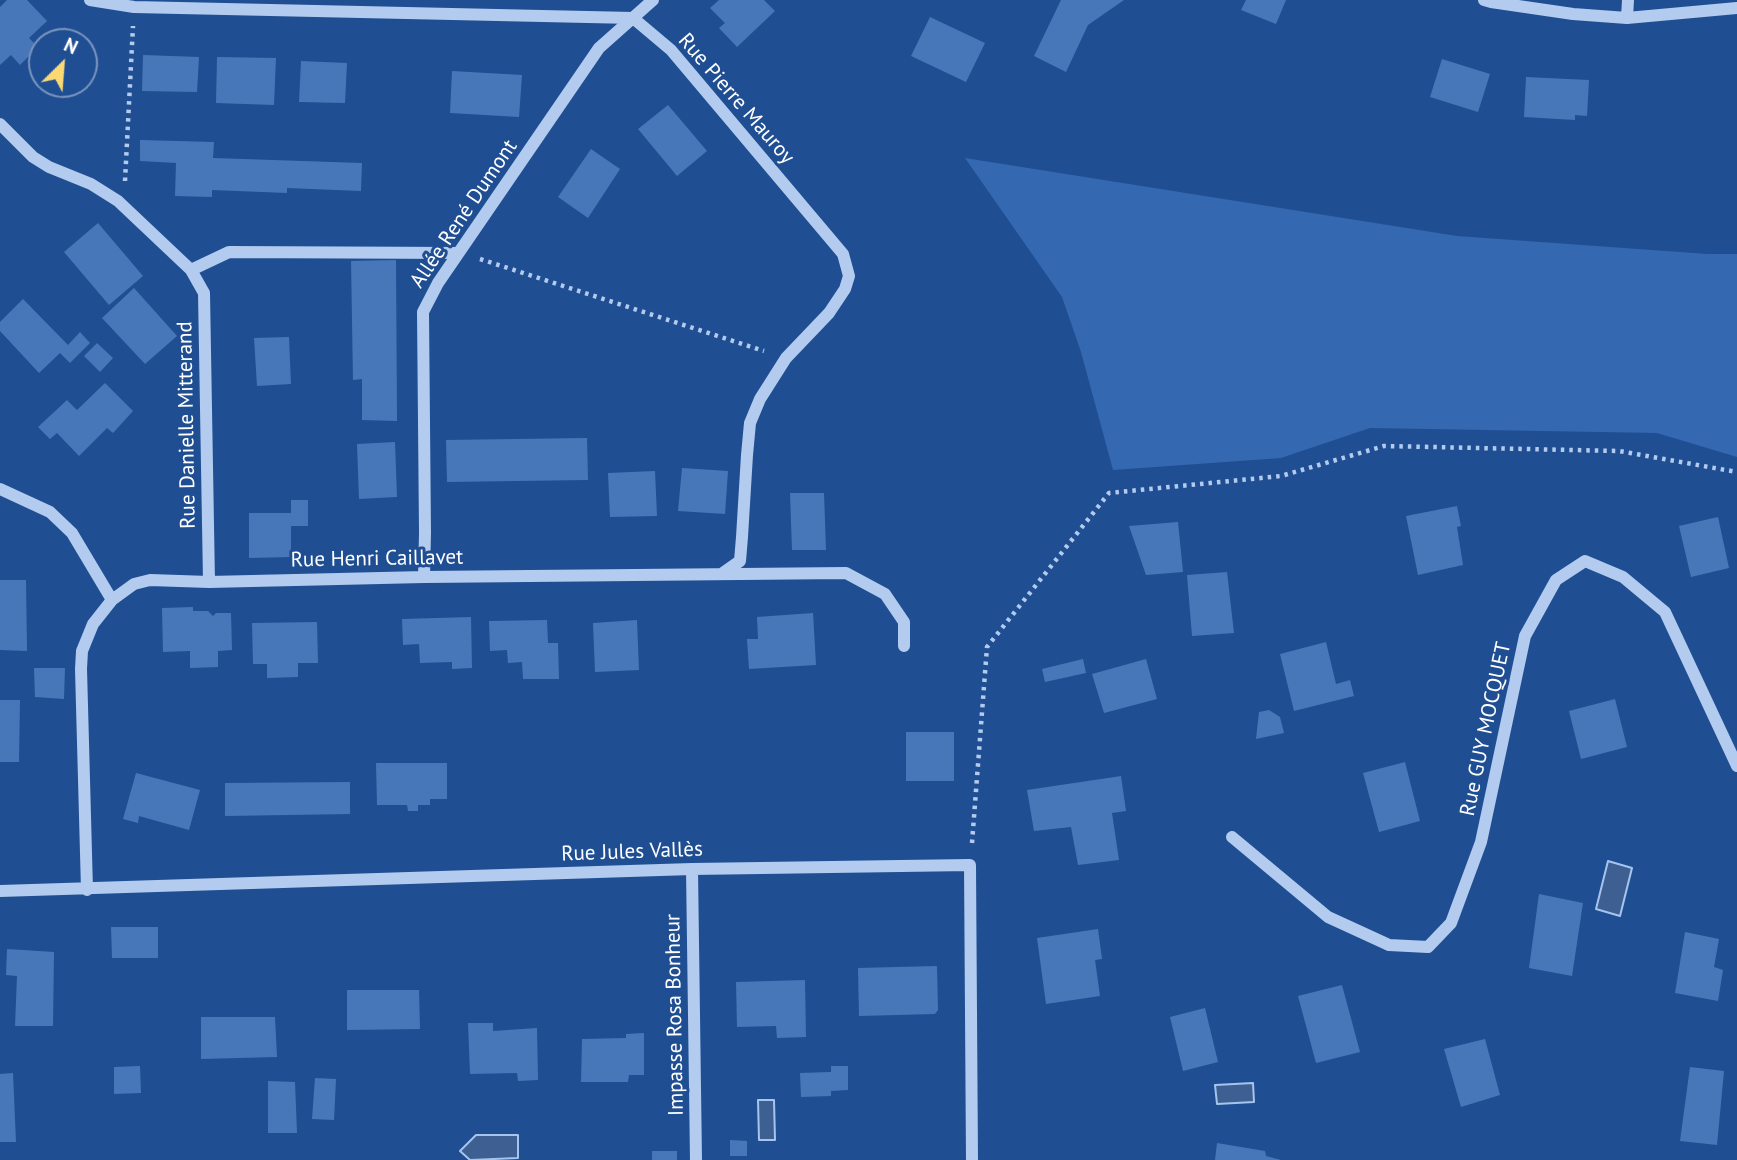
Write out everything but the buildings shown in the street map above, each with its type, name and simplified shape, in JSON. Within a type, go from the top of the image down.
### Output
[{"type":"street","points":[[90,0],[134,8],[633,18]]},
{"type":"street","name":"Allée René Dumont","points":[[424,577],[423,312],[458,253],[599,48],[653,0]]},
{"type":"street","points":[[1484,0],[1573,14],[1628,18],[1737,8]]},
{"type":"street","points":[[1628,0],[1628,18]]},
{"type":"street","name":"Rue Pierre Mauroy","points":[[633,18],[671,50],[843,254],[849,276],[845,289],[829,313],[786,358]]},
{"type":"street","name":"Rue Danielle Mitterand","points":[[0,124],[33,157],[49,167],[91,184],[118,201],[191,270],[204,293],[209,582]]},
{"type":"street","points":[[191,270],[229,252],[458,253]]},
{"type":"street","points":[[723,573],[740,561],[750,424],[760,399],[786,358]]},
{"type":"street","points":[[0,489],[50,512],[72,533],[112,600]]},
{"type":"street","name":"Rue GUY MOCQUET","points":[[1231,837],[1328,917],[1389,945],[1428,947],[1451,923],[1481,842],[1525,636],[1556,580],[1585,561],[1623,577],[1665,612],[1737,766]]},
{"type":"street","name":"Rue Henri Caillavet","points":[[87,890],[82,651],[93,624],[112,600],[134,583],[150,580],[209,582],[846,573],[885,594],[904,622],[904,646]]},
{"type":"street","points":[[970,865],[972,1160]]},
{"type":"street","name":"Rue Jules Vallès","points":[[0,891],[692,869],[970,865]]},
{"type":"street","name":"Impasse Rosa Bonheur","points":[[692,869],[696,1160]]},
{"type":"path","points":[[124,206],[134,8]]},
{"type":"path","points":[[458,253],[786,358]]},
{"type":"path","points":[[970,865],[987,647],[1109,493],[1281,476],[1384,446],[1619,451],[1737,472]]},
{"type":"shaded area","points":[[965,158],[1457,236],[1737,254],[1737,457],[1657,433],[1370,428],[1281,458],[1113,470],[1081,352],[1062,297]]},
{"type":"shaded area","points":[[1608,861],[1632,868],[1620,916],[1596,909]]},
{"type":"shaded area","points":[[1253,1083],[1254,1102],[1217,1104],[1215,1085]]},
{"type":"shaded area","points":[[758,1100],[774,1100],[775,1140],[759,1140]]},
{"type":"shaded area","points":[[476,1135],[518,1135],[518,1158],[470,1160],[460,1151]]}]
